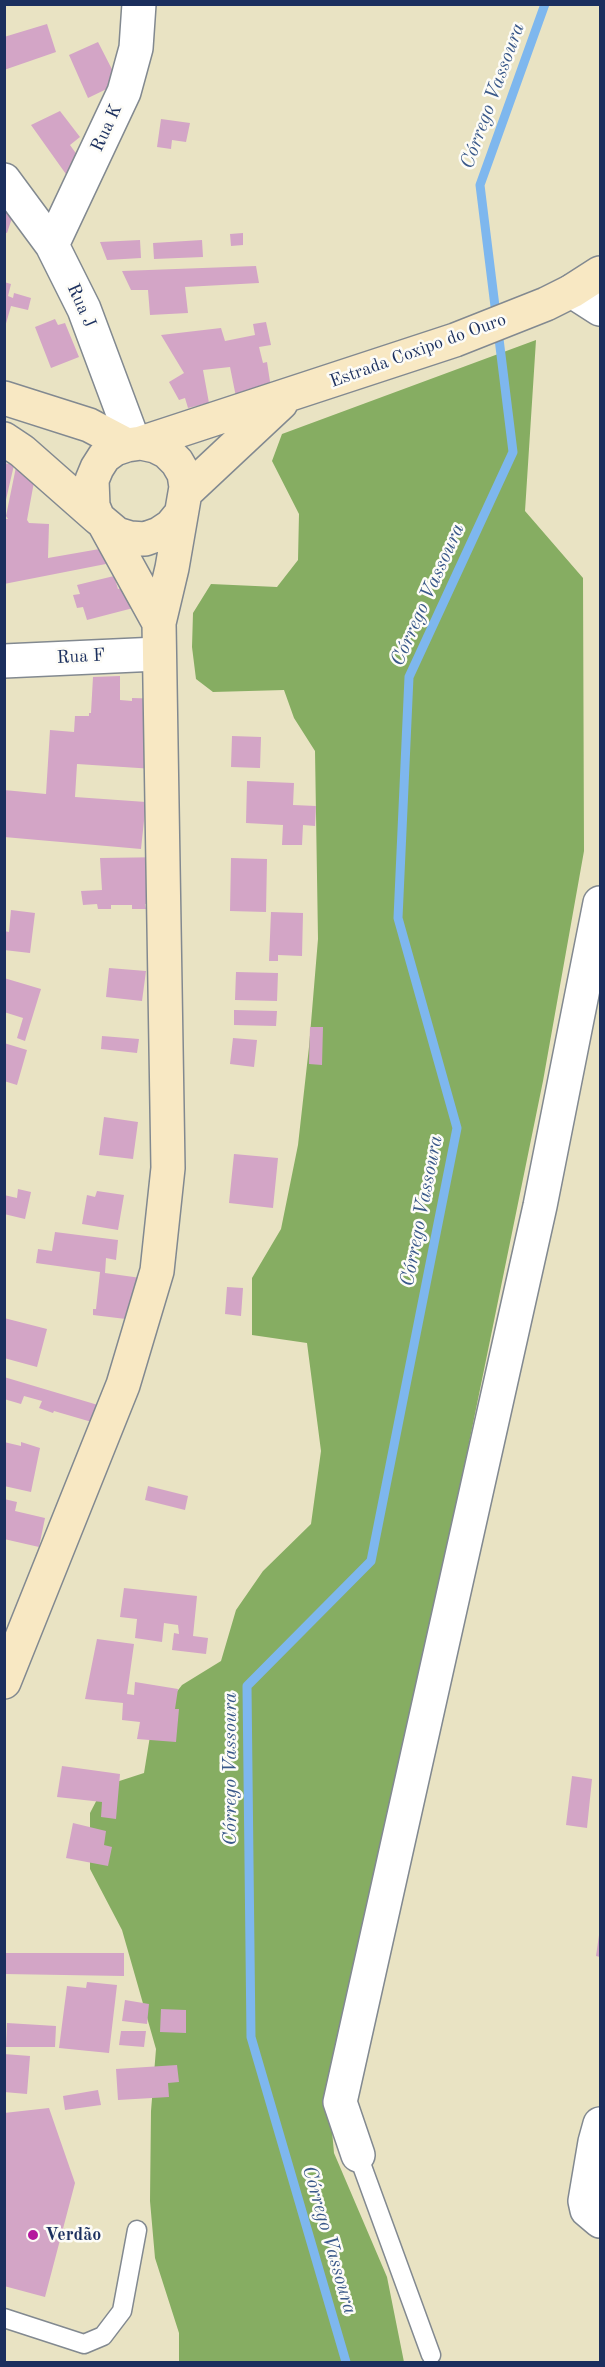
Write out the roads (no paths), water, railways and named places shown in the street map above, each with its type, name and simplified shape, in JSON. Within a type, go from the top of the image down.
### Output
[{"type":"main road","name":"Estrada Coxipo do Ouro","points":[[134,444],[289,396],[455,340],[559,297],[600,273]]},
{"type":"main road","name":"Estrada Coxipo do Ouro","points":[[184,503],[289,396]]},
{"type":"main road","points":[[4,398],[52,411],[134,444],[155,446],[167,452],[184,474],[184,503],[158,638],[168,1168],[157,1270],[123,1385],[4,1682]]},
{"type":"main road","points":[[4,439],[22,451],[117,534],[145,539],[159,534],[171,526],[184,503]]},
{"type":"main road","points":[[134,444],[115,449],[104,457],[96,468],[91,493],[93,506],[158,638]]},
{"type":"street","name":"Rua K","points":[[52,245],[124,92],[136,48],[139,4]]},
{"type":"street","name":"Rua J","points":[[4,180],[52,245],[84,309],[134,444]]},
{"type":"street","points":[[559,297],[600,309]]},
{"type":"street","name":"Rua F","points":[[4,661],[158,638]]},
{"type":"street","points":[[358,2155],[340,2102],[540,1206],[600,903]]},
{"type":"street","points":[[600,2124],[595,2142],[595,2181],[585,2201],[587,2210],[600,2221]]},
{"type":"lane","points":[[358,2155],[431,2355]]},
{"type":"lane","points":[[4,2318],[84,2344],[103,2336],[122,2311],[137,2230]]},
{"type":"waterway","name":"Córrego Vassoura","points":[[346,2362],[251,2037],[247,1686],[371,1561],[457,1128],[398,918],[409,677],[513,452],[480,185],[545,4]]},
{"type":"place","name":"Verdão","points":[[33,2235]]}]
